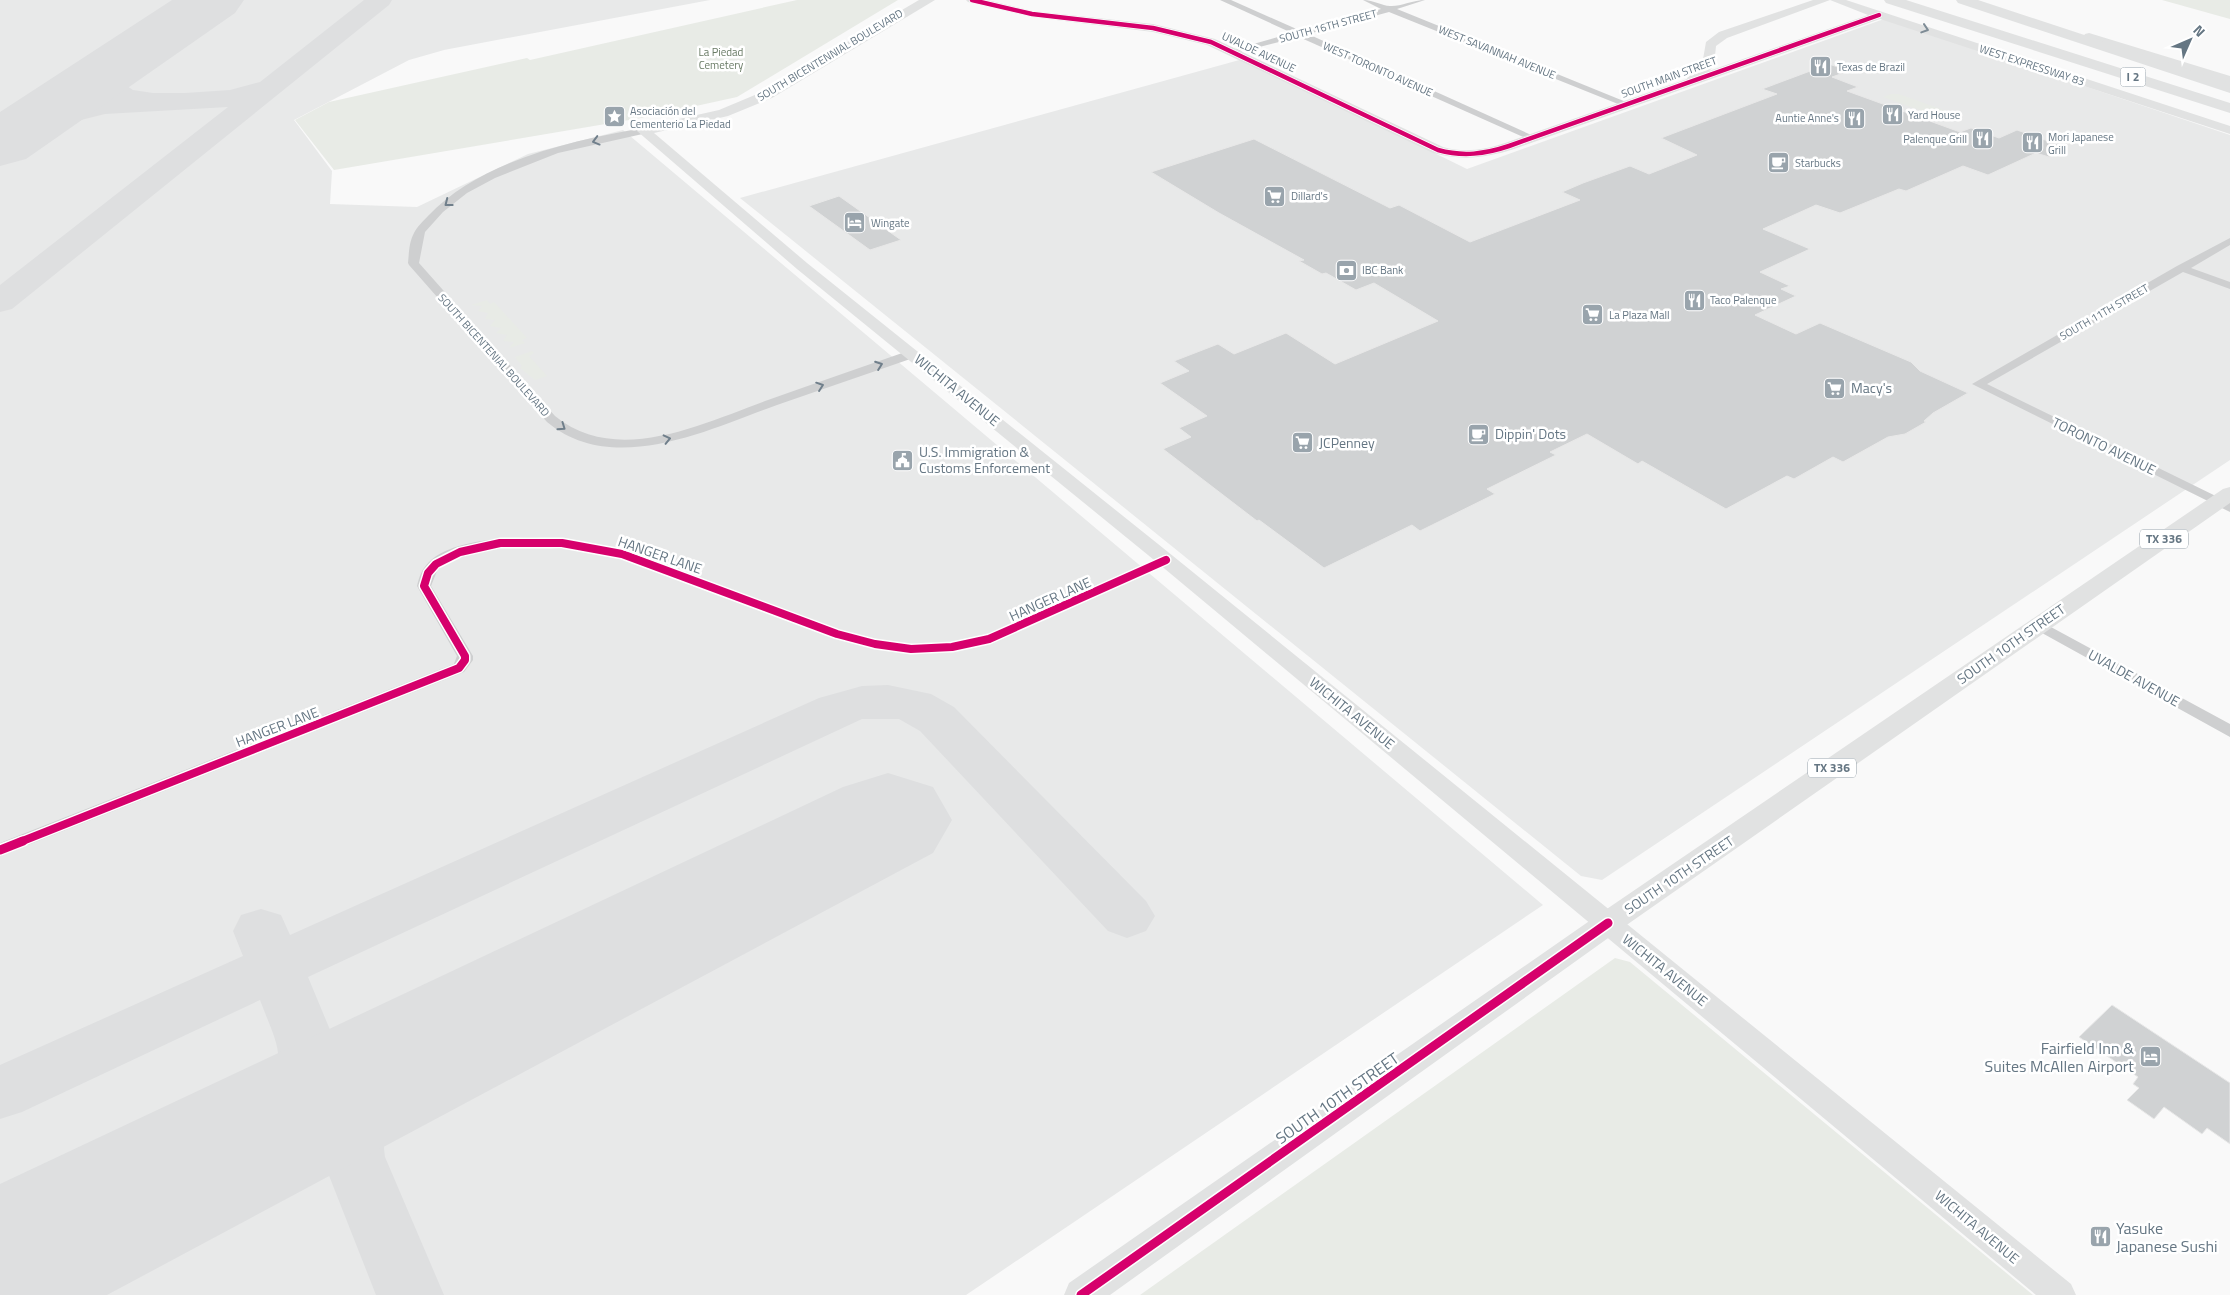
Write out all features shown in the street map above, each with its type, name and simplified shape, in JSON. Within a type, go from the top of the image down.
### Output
[{"type":"highway","name":"I 2","points":[[1891,0],[2230,108]]},
{"type":"highway","name":"I 2","points":[[1919,0],[2230,98]]},
{"type":"highway","points":[[1964,0],[2230,88]]},
{"type":"highway","points":[[1951,38],[2230,119]]},
{"type":"main road","name":"SOUTH BICENTENNIAL BOULEVARD","points":[[644,131],[723,112],[767,95],[914,6],[929,0]]},
{"type":"main road","name":"UVALDE AVENUE","points":[[972,0],[1032,14],[1153,28],[1193,37],[1235,52],[1438,150],[1464,156]]},
{"type":"main road","name":"WEST EXPRESSWAY 83","points":[[1835,0],[2230,130]]},
{"type":"main road","points":[[1964,0],[2230,80]]},
{"type":"main road","name":"SOUTH MAIN STREET","points":[[1679,86],[1702,72],[1708,66],[1710,45],[1819,2]]},
{"type":"main road","name":"SOUTH MAIN STREET","points":[[1464,156],[1484,154],[1533,138],[1879,15]]},
{"type":"main road","points":[[1745,51],[1760,57]]},
{"type":"main road","name":"WICHITA AVENUE","points":[[644,131],[802,266],[1166,560],[2060,1295]]},
{"type":"main road","name":"SOUTH 10TH STREET","points":[[1081,1295],[1608,923],[2038,625],[2226,501]]},
{"type":"street","name":"WEST TORONTO AVENUE","points":[[1224,0],[1533,138]]},
{"type":"street","name":"WEST SAVANNAH AVENUE","points":[[1367,0],[1626,104]]},
{"type":"street","name":"SOUTH 16TH STREET","points":[[1235,52],[1422,0]]},
{"type":"street","name":"SOUTH BICENTENIAL BOULEVARD","points":[[644,131],[624,134],[534,157],[488,176],[445,204],[420,232],[413,263],[544,413],[566,430],[576,435],[618,443],[658,441],[702,428],[912,354]]},
{"type":"street","name":"SOUTH 11TH STREET","points":[[1978,384],[2230,241]]},
{"type":"street","points":[[2181,268],[2230,286]]},
{"type":"street","name":"TORONTO AVENUE","points":[[1978,384],[2226,501]]},
{"type":"street","name":"HANGER LANE","points":[[0,850],[459,668],[463,665],[465,656],[424,586],[427,575],[434,564],[471,548],[493,544],[541,542],[585,546],[613,552],[837,634],[875,644],[911,649],[952,647],[989,639],[1166,560]]},
{"type":"street","name":"UVALDE AVENUE","points":[[2038,625],[2230,731]]},
{"type":"shaded area","points":[[0,0],[710,0],[444,50],[409,60],[294,120],[332,171],[330,204],[417,207],[528,154],[623,130],[1543,905],[966,1295],[0,1295]]},
{"type":"shaded area","points":[[1884,19],[2230,135],[2230,460],[1602,880],[1581,876],[740,198],[1243,59],[1467,169]]},
{"type":"green space","name":"La Piedad Cemetery","points":[[797,0],[898,0],[737,97],[641,118],[334,170],[295,120],[329,102],[527,58],[530,60]]},
{"type":"green space","points":[[2162,0],[2230,0],[2230,19]]},
{"type":"green space","points":[[1899,94],[1949,112],[1946,113],[1949,115],[1942,118],[1883,97]]},
{"type":"green space","points":[[487,300],[490,304],[494,302],[527,338],[522,340],[525,343],[509,348],[514,342],[503,341],[507,335],[496,333],[501,328],[490,326],[495,320],[485,319],[488,313],[478,311],[482,306],[471,305]]},
{"type":"green space","points":[[532,351],[534,353],[529,356],[547,376],[535,380],[520,368],[522,366],[515,357]]},
{"type":"green space","points":[[1615,958],[1630,962],[2033,1295],[1140,1295]]},
{"type":"building","name":"La Plaza Mall","points":[[1829,64],[1849,71],[1832,77],[1858,87],[1847,91],[1960,132],[1971,128],[1999,138],[2017,130],[2068,148],[2049,157],[2036,153],[1988,175],[1963,166],[1906,191],[1899,189],[1840,213],[1816,205],[1763,229],[1810,249],[1760,272],[1790,286],[1781,289],[1796,296],[1755,315],[1796,334],[1820,323],[1911,362],[1920,371],[1968,393],[1933,413],[1924,421],[1926,422],[1905,434],[1888,437],[1843,462],[1833,457],[1794,479],[1787,476],[1726,509],[1642,461],[1638,464],[1587,434],[1550,452],[1556,455],[1487,489],[1495,494],[1420,531],[1412,525],[1324,568],[1259,520],[1257,521],[1163,449],[1191,437],[1179,428],[1207,416],[1160,383],[1189,371],[1174,361],[1218,344],[1234,354],[1286,333],[1335,364],[1438,321],[1374,283],[1356,290],[1326,273],[1322,274],[1299,261],[1304,260],[1219,213],[1151,172],[1254,139],[1390,208],[1399,205],[1470,242],[1580,200],[1562,192],[1583,183],[1630,166],[1649,174],[1697,155],[1661,138],[1777,94],[1762,89]]},
{"type":"building","name":"Wingate","points":[[839,196],[901,240],[870,250],[809,206]]},
{"type":"building","name":"Fairfield Inn & Suites McAllen Airport","points":[[2112,1005],[2230,1083],[2230,1144],[2207,1128],[2202,1134],[2164,1107],[2154,1119],[2127,1100],[2139,1088],[2133,1084],[2138,1077],[2079,1037]]},
{"type":"taxiway","points":[[0,302],[380,0]]},
{"type":"taxiway","points":[[120,63],[109,77],[111,88],[125,97],[154,102]]},
{"type":"taxiway","points":[[154,102],[215,100],[245,95],[260,90]]},
{"type":"taxiway","points":[[8,139],[39,124],[72,113],[122,103],[154,102]]},
{"type":"taxiway","points":[[275,967],[836,710],[875,701],[888,701],[914,706],[926,711],[937,719],[1127,916]]},
{"type":"taxiway","points":[[261,931],[275,967]]},
{"type":"taxiway","points":[[0,1093],[275,967]]},
{"type":"taxiway","points":[[250,1139],[273,1122],[293,1102],[301,1090],[309,1064],[308,1049],[275,967]]},
{"type":"taxiway","points":[[353,1157],[351,1140],[353,1125],[359,1111],[377,1087],[414,1058]]},
{"type":"taxiway","points":[[241,1145],[286,1132],[316,1131],[330,1136],[343,1144],[353,1157]]},
{"type":"taxiway","points":[[353,1157],[410,1295]]},
{"type":"runway","points":[[0,144],[213,0]]},
{"type":"runway","points":[[0,1266],[888,820]]},
{"type":"cycle path","points":[[972,0],[1032,14],[1153,28],[1211,42],[1438,150],[1463,155],[1486,153],[1509,146],[1879,15]]},
{"type":"cycle path","points":[[0,850],[459,668],[465,660],[465,656],[424,586],[427,575],[439,561],[480,546],[520,542],[562,543],[622,554],[837,634],[875,644],[911,649],[952,647],[989,639],[1166,560]]},
{"type":"cycle path","points":[[1081,1295],[1608,923]]},
{"type":"place","name":"Texas de Brazil","points":[[1821,67]]},
{"type":"place","name":"Yard House","points":[[1892,115]]},
{"type":"place","name":"Asociación del Cementerio La Piedad","points":[[614,117]]},
{"type":"place","name":"Auntie Anne's","points":[[1855,118]]},
{"type":"place","name":"Palenque Grill","points":[[1983,139]]},
{"type":"place","name":"Mori Japanese Grill","points":[[2032,143]]},
{"type":"place","name":"Starbucks","points":[[1779,163]]},
{"type":"place","name":"Dillard's","points":[[1275,196]]},
{"type":"place","name":"Wingate","points":[[855,223]]},
{"type":"place","name":"IBC Bank","points":[[1346,270]]},
{"type":"place","name":"Taco Palenque","points":[[1694,300]]},
{"type":"place","name":"La Plaza Mall","points":[[1593,315]]},
{"type":"place","name":"Macy's","points":[[1835,388]]},
{"type":"place","name":"Dippin' Dots","points":[[1479,434]]},
{"type":"place","name":"JCPenney","points":[[1303,443]]},
{"type":"place","name":"U.S. Immigration & Customs Enforcement","points":[[903,460]]},
{"type":"place","name":"Fairfield Inn & Suites McAllen Airport","points":[[2150,1057]]},
{"type":"place","name":"Yasuke Japanese Sushi","points":[[2100,1237]]}]
